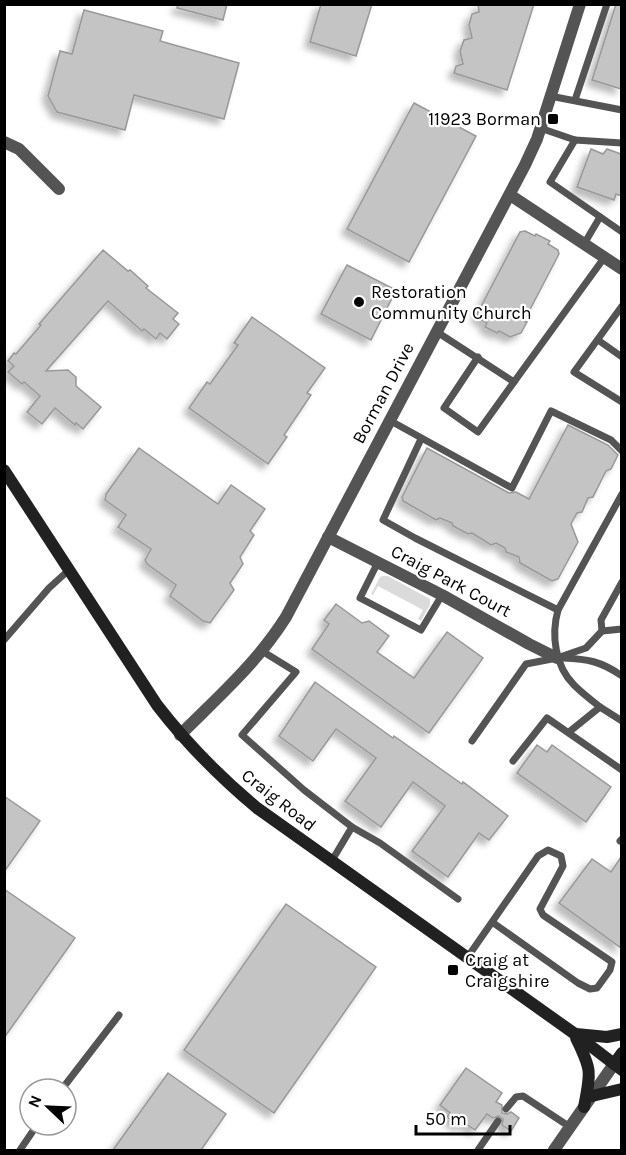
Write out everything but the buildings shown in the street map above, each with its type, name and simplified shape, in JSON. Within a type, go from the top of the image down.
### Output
[{"type":"main road","name":"Craig Road","points":[[4,470],[157,705],[180,735],[215,771],[257,808],[618,1067]]},
{"type":"main road","points":[[575,1034],[607,1037],[621,1034]]},
{"type":"main road","points":[[575,1034],[589,1064],[590,1073],[584,1107]]},
{"type":"main road","points":[[618,1067],[621,1053]]},
{"type":"main road","points":[[592,1096],[621,1089]]},
{"type":"street","name":"Borman Drive","points":[[180,735],[232,686],[262,651],[286,617],[525,165],[540,128],[580,4]]},
{"type":"street","points":[[4,142],[19,149],[59,189]]},
{"type":"street","points":[[510,195],[621,269]]},
{"type":"street","name":"Craig Park Court","points":[[328,537],[558,658]]},
{"type":"street","points":[[554,1150],[592,1096],[618,1067]]},
{"type":"lane","points":[[575,100],[607,4]]},
{"type":"lane","points":[[550,96],[621,110]]},
{"type":"lane","points":[[540,128],[575,141],[621,144]]},
{"type":"lane","points":[[575,141],[550,182],[621,232]]},
{"type":"lane","points":[[584,244],[600,217]]},
{"type":"lane","points":[[478,357],[444,408],[478,432],[604,258]]},
{"type":"lane","points":[[620,311],[574,372],[621,402]]},
{"type":"lane","points":[[437,332],[514,382]]},
{"type":"lane","points":[[598,340],[621,357]]},
{"type":"lane","points":[[389,420],[512,488],[551,411],[611,440],[621,451]]},
{"type":"lane","points":[[421,439],[383,520],[558,610]]},
{"type":"lane","points":[[621,494],[558,610],[554,626],[558,658],[573,684],[621,721]]},
{"type":"lane","points":[[378,562],[360,598],[421,630],[442,595]]},
{"type":"lane","points":[[4,640],[49,588],[70,569]]},
{"type":"lane","points":[[602,631],[601,620],[618,596],[621,582]]},
{"type":"lane","points":[[472,741],[526,664],[558,658],[586,648],[602,631],[621,629]]},
{"type":"lane","points":[[262,651],[296,672],[242,735],[304,790],[352,827],[380,843],[458,899]]},
{"type":"lane","points":[[558,658],[588,658],[621,676]]},
{"type":"lane","points":[[569,732],[600,707]]},
{"type":"lane","points":[[513,761],[547,718],[621,770]]},
{"type":"lane","points":[[332,862],[352,827]]},
{"type":"lane","points":[[467,958],[492,922],[538,856],[548,850],[561,856],[563,866],[540,909],[543,915],[612,962],[610,970],[597,988],[590,989],[578,983],[492,922]]},
{"type":"lane","points":[[71,1077],[119,1015]]},
{"type":"lane","points":[[506,1109],[516,1097],[523,1096],[570,1127]]},
{"type":"lane","points":[[478,1150],[498,1121]]},
{"type":"lane","points":[[20,1150],[29,1137]]},
{"type":"shaded area","points":[[388,576],[430,599],[430,605],[421,621],[418,619],[423,610],[378,586],[373,595],[371,594],[380,577]]},
{"type":"place","name":"11923 Borman","points":[[553,119]]},
{"type":"place","name":"Restoration Community Church","points":[[359,302]]},
{"type":"place","name":"Craig at Craigshire","points":[[453,970]]}]
